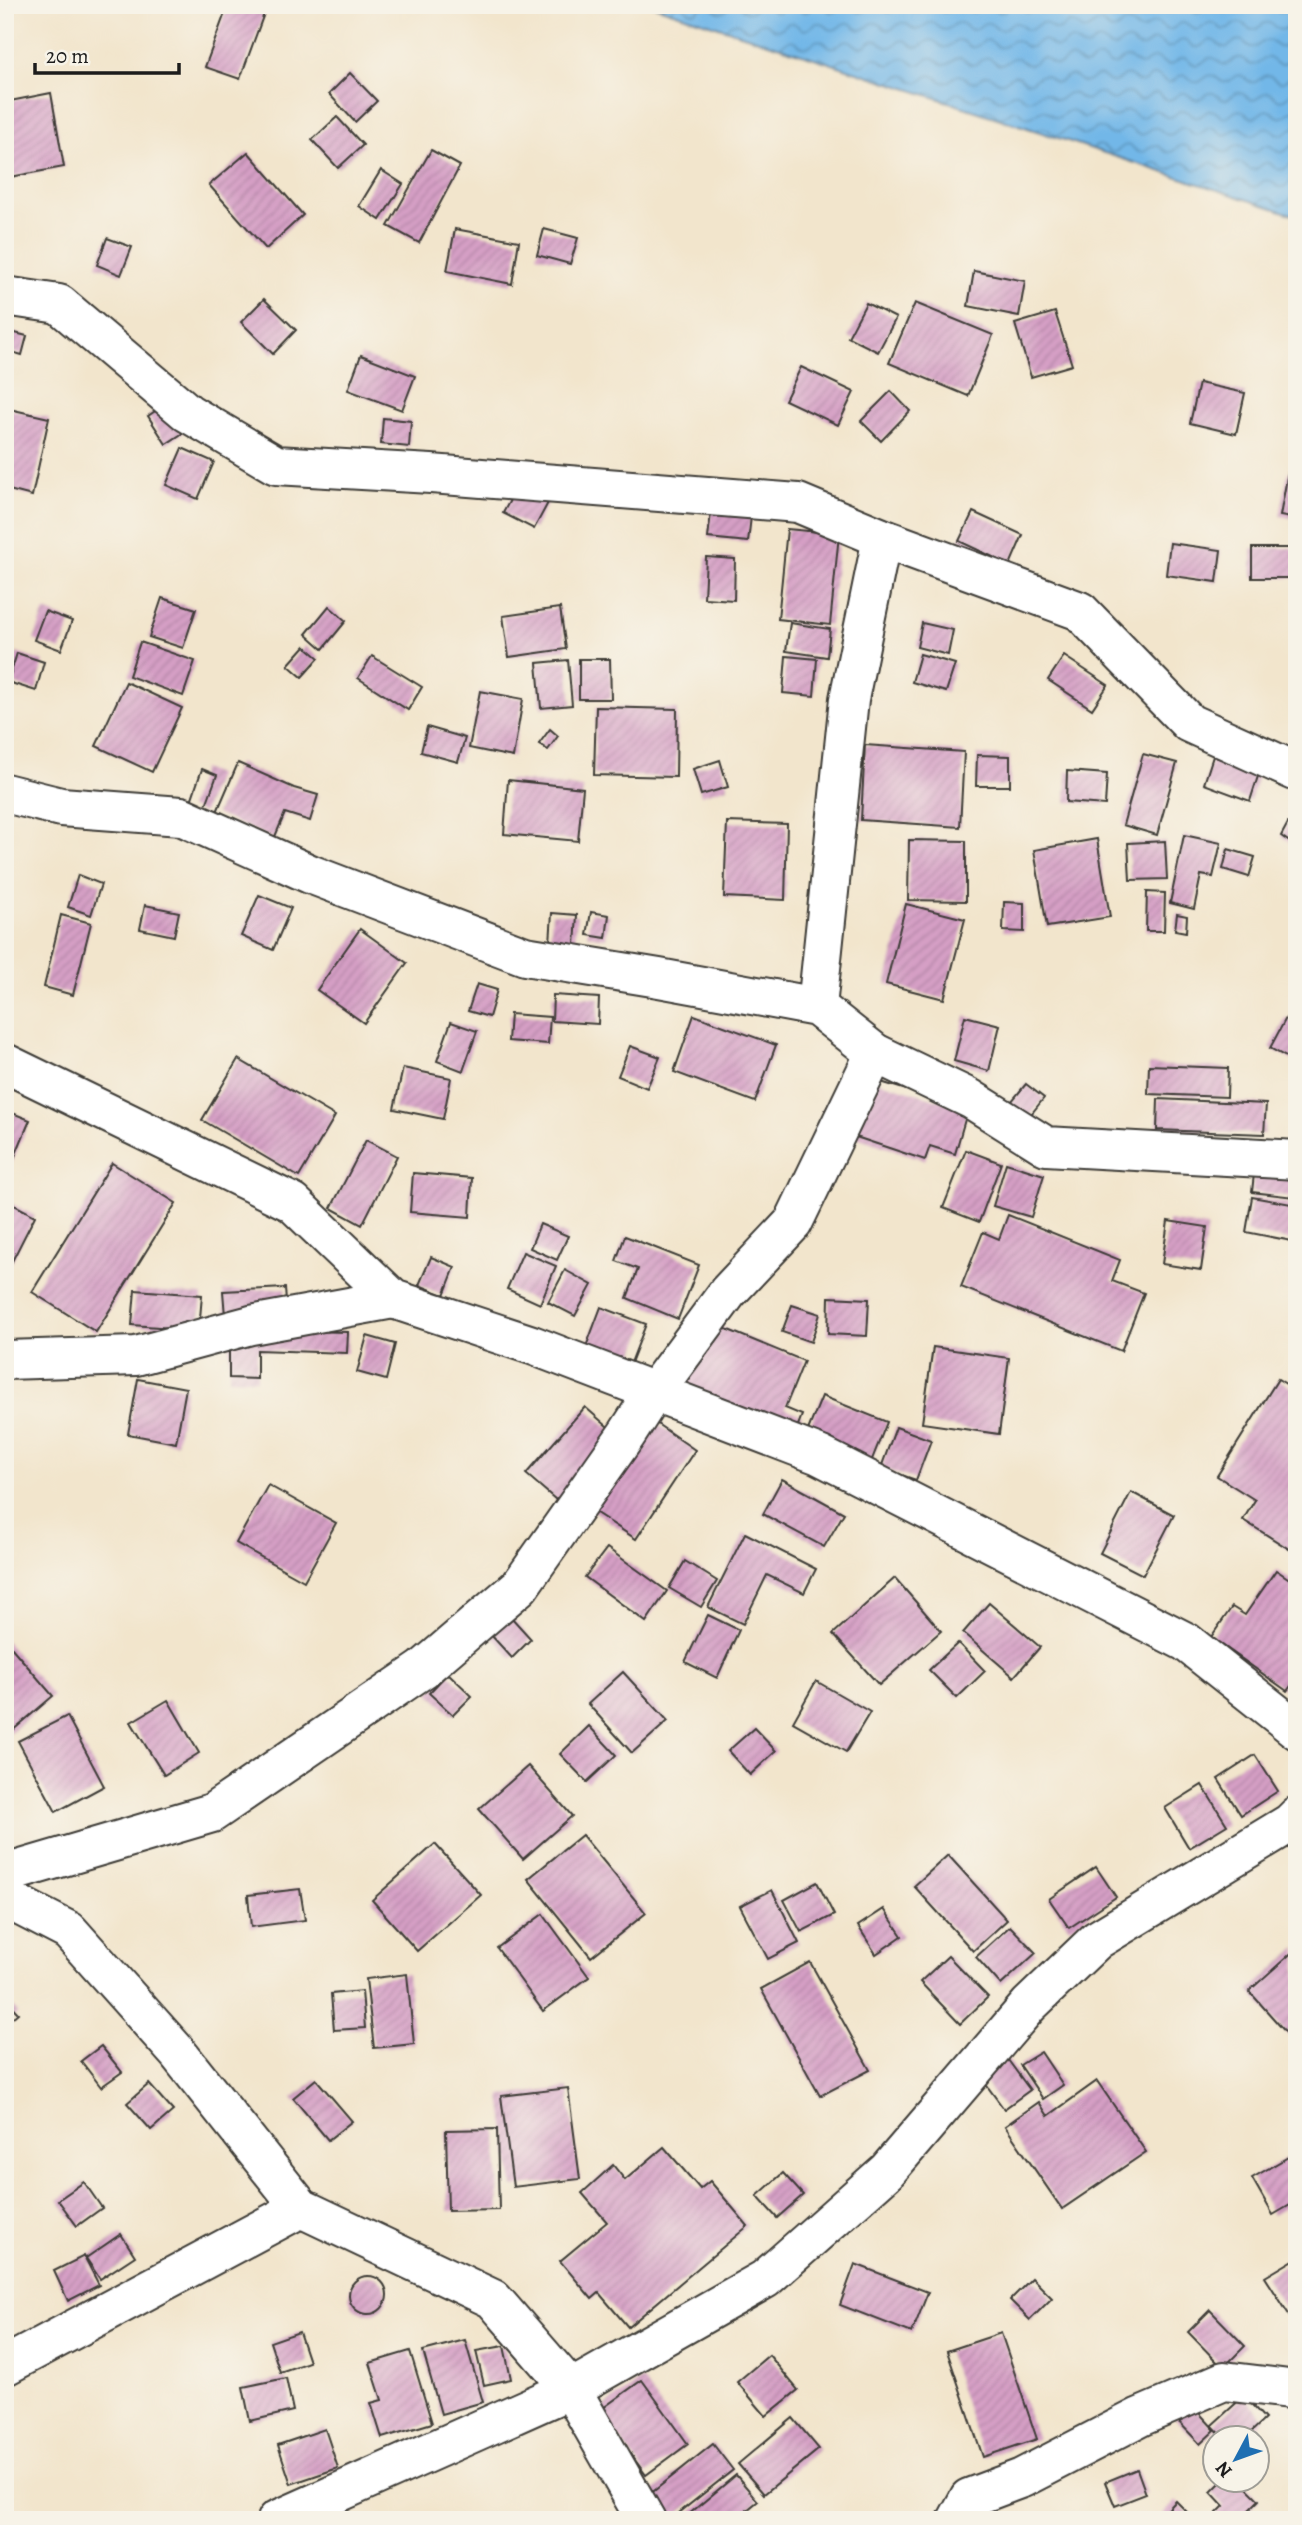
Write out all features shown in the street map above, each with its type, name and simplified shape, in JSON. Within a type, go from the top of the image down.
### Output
[{"type":"street","points":[[5,296],[60,304],[188,413],[276,465],[431,474],[798,503],[882,538],[1080,611],[1189,723],[1297,772]]},
{"type":"street","points":[[817,1007],[849,699],[882,538]]},
{"type":"street","points":[[5,793],[61,807],[181,816],[310,874],[524,956],[817,1007],[875,1054],[971,1099],[1046,1146],[1297,1160]]},
{"type":"street","points":[[5,1874],[212,1813],[423,1669],[520,1586],[654,1392],[728,1292],[793,1223],[875,1054]]},
{"type":"street","points":[[5,1063],[293,1203],[393,1299],[532,1345],[819,1455],[1186,1642],[1297,1730]]},
{"type":"street","points":[[5,1360],[136,1356],[251,1325],[393,1299]]},
{"type":"street","points":[[277,2520],[571,2389],[765,2279],[887,2171],[1029,2005],[1097,1940],[1290,1823],[1297,1816]]},
{"type":"street","points":[[5,1898],[69,1931],[177,2052],[301,2208],[493,2299],[571,2389],[646,2520]]},
{"type":"street","points":[[5,2366],[301,2208]]},
{"type":"street","points":[[957,2520],[970,2498],[1022,2477],[1140,2417],[1224,2381],[1297,2390]]},
{"type":"water","points":[[652,5],[1297,5],[1297,216]]},
{"type":"building","points":[[228,5],[258,5],[266,8],[240,79],[205,67]]},
{"type":"building","points":[[350,73],[377,101],[355,122],[329,94]]},
{"type":"building","points":[[51,93],[64,167],[5,178],[5,102]]},
{"type":"building","points":[[337,117],[363,145],[338,168],[312,140]]},
{"type":"building","points":[[431,150],[460,166],[419,243],[388,226]]},
{"type":"building","points":[[248,152],[303,215],[266,249],[209,185]]},
{"type":"building","points":[[381,170],[403,184],[380,220],[359,206]]},
{"type":"building","points":[[455,229],[519,241],[512,284],[447,271]]},
{"type":"building","points":[[544,229],[578,238],[570,264],[537,255]]},
{"type":"building","points":[[107,238],[132,247],[121,275],[97,265]]},
{"type":"building","points":[[974,271],[1025,281],[1019,316],[968,306]]},
{"type":"building","points":[[264,299],[296,330],[273,354],[241,322]]},
{"type":"building","points":[[866,303],[896,318],[878,352],[848,337]]},
{"type":"building","points":[[915,303],[993,335],[968,396],[889,363]]},
{"type":"building","points":[[1055,312],[1072,365],[1031,377],[1015,324]]},
{"type":"building","points":[[7,331],[27,336],[22,355],[5,350]]},
{"type":"building","points":[[361,355],[415,376],[402,410],[348,390]]},
{"type":"building","points":[[801,367],[854,392],[838,425],[785,400]]},
{"type":"building","points":[[1199,383],[1245,393],[1236,434],[1190,423]]},
{"type":"building","points":[[891,391],[910,411],[881,441],[861,421]]},
{"type":"building","points":[[164,405],[183,433],[166,444],[148,416]]},
{"type":"building","points":[[5,408],[49,418],[32,496],[5,489]]},
{"type":"building","points":[[383,418],[411,421],[409,447],[381,444]]},
{"type":"building","points":[[182,448],[214,462],[198,499],[166,485]]},
{"type":"building","points":[[1288,472],[1297,474],[1297,519],[1280,516]]},
{"type":"building","points":[[518,485],[549,501],[534,529],[503,513]]},
{"type":"building","points":[[712,504],[752,508],[748,542],[708,538]]},
{"type":"building","points":[[973,512],[1023,535],[1010,565],[959,541]]},
{"type":"building","points":[[787,529],[839,534],[830,625],[778,619]]},
{"type":"building","points":[[1170,543],[1221,550],[1217,582],[1166,575]]},
{"type":"building","points":[[1252,548],[1297,548],[1297,578],[1252,578]]},
{"type":"building","points":[[706,557],[735,559],[734,600],[704,598]]},
{"type":"building","points":[[162,598],[196,609],[183,648],[149,637]]},
{"type":"building","points":[[329,606],[346,621],[323,649],[306,634]]},
{"type":"building","points":[[560,608],[566,649],[509,657],[503,616]]},
{"type":"building","points":[[45,611],[72,621],[61,650],[34,640]]},
{"type":"building","points":[[790,623],[830,629],[827,657],[786,651]]},
{"type":"building","points":[[922,623],[953,630],[948,655],[917,647]]},
{"type":"building","points":[[140,642],[195,661],[183,696],[129,676]]},
{"type":"building","points":[[305,646],[319,658],[302,677],[288,665]]},
{"type":"building","points":[[17,653],[44,662],[36,691],[8,682]]},
{"type":"building","points":[[920,654],[955,664],[946,692],[912,682]]},
{"type":"building","points":[[372,656],[422,687],[408,710],[358,678]]},
{"type":"building","points":[[786,656],[817,659],[814,696],[783,693]]},
{"type":"building","points":[[1064,656],[1108,685],[1092,709],[1048,680]]},
{"type":"building","points":[[579,659],[610,659],[611,699],[579,699]]},
{"type":"building","points":[[568,660],[572,705],[541,708],[537,663]]},
{"type":"building","points":[[126,682],[182,708],[152,772],[96,746]]},
{"type":"building","points":[[480,691],[523,699],[513,757],[469,748]]},
{"type":"building","points":[[596,707],[677,709],[676,777],[594,775]]},
{"type":"building","points":[[427,727],[465,738],[458,762],[421,752]]},
{"type":"building","points":[[550,729],[558,736],[548,750],[539,744]]},
{"type":"building","points":[[865,745],[964,752],[960,827],[861,820]]},
{"type":"building","points":[[1143,754],[1177,763],[1157,835],[1123,825]]},
{"type":"building","points":[[977,755],[1010,756],[1010,786],[976,786]]},
{"type":"building","points":[[1213,756],[1259,773],[1250,801],[1204,784]]},
{"type":"building","points":[[720,760],[728,787],[701,795],[693,769]]},
{"type":"building","points":[[238,763],[294,788],[318,795],[310,821],[285,813],[274,839],[216,814]]},
{"type":"building","points":[[202,769],[217,775],[203,813],[189,807]]},
{"type":"building","points":[[1067,771],[1107,774],[1105,805],[1066,802]]},
{"type":"building","points":[[508,780],[583,788],[578,841],[504,834]]},
{"type":"building","points":[[727,822],[787,824],[785,900],[724,897]]},
{"type":"building","points":[[1288,823],[1297,828],[1297,847],[1281,836]]},
{"type":"building","points":[[1184,835],[1221,843],[1213,877],[1201,875],[1194,909],[1170,903]]},
{"type":"building","points":[[1097,839],[1110,917],[1047,927],[1034,850]]},
{"type":"building","points":[[909,840],[966,841],[966,901],[908,900]]},
{"type":"building","points":[[1165,841],[1167,879],[1130,880],[1128,843]]},
{"type":"building","points":[[1228,849],[1255,857],[1249,877],[1223,869]]},
{"type":"building","points":[[78,875],[101,884],[91,915],[68,907]]},
{"type":"building","points":[[1147,892],[1165,893],[1164,931],[1146,931]]},
{"type":"building","points":[[259,895],[291,908],[273,950],[241,936]]},
{"type":"building","points":[[1004,902],[1024,903],[1024,932],[1003,931]]},
{"type":"building","points":[[906,904],[965,919],[944,999],[886,984]]},
{"type":"building","points":[[145,905],[179,912],[174,936],[140,929]]},
{"type":"building","points":[[591,912],[609,915],[606,938],[587,935]]},
{"type":"building","points":[[552,913],[577,915],[575,945],[550,943]]},
{"type":"building","points":[[1177,914],[1187,916],[1186,932],[1175,930]]},
{"type":"building","points":[[61,915],[91,923],[73,995],[44,987]]},
{"type":"building","points":[[360,929],[407,963],[364,1023],[317,990]]},
{"type":"building","points":[[477,984],[497,990],[489,1017],[468,1011]]},
{"type":"building","points":[[553,995],[599,998],[598,1024],[552,1021]]},
{"type":"building","points":[[510,1014],[550,1017],[548,1044],[508,1041]]},
{"type":"building","points":[[694,1015],[776,1045],[755,1102],[674,1072]]},
{"type":"building","points":[[965,1016],[1000,1025],[989,1071],[954,1061]]},
{"type":"building","points":[[1286,1018],[1297,1024],[1297,1063],[1270,1048]]},
{"type":"building","points":[[451,1022],[477,1031],[463,1071],[437,1061]]},
{"type":"building","points":[[630,1046],[660,1057],[647,1088],[618,1076]]},
{"type":"building","points":[[238,1059],[335,1116],[299,1177],[202,1120]]},
{"type":"building","points":[[1149,1065],[1228,1068],[1227,1097],[1148,1094]]},
{"type":"building","points":[[403,1068],[451,1078],[443,1119],[394,1109]]},
{"type":"building","points":[[871,1079],[968,1109],[955,1154],[930,1146],[925,1160],[853,1136]]},
{"type":"building","points":[[1026,1084],[1044,1098],[1024,1123],[1006,1108]]},
{"type":"building","points":[[1158,1099],[1266,1104],[1264,1134],[1157,1130]]},
{"type":"building","points":[[5,1110],[30,1120],[5,1180]]},
{"type":"building","points":[[366,1140],[397,1156],[362,1225],[331,1208]]},
{"type":"building","points":[[966,1150],[1001,1163],[979,1222],[943,1208]]},
{"type":"building","points":[[112,1163],[176,1203],[96,1332],[32,1292]]},
{"type":"building","points":[[1006,1163],[1044,1175],[1031,1217],[993,1206]]},
{"type":"building","points":[[413,1173],[472,1178],[470,1217],[410,1212]]},
{"type":"building","points":[[1254,1174],[1296,1180],[1294,1197],[1252,1192]]},
{"type":"building","points":[[1252,1197],[1297,1205],[1297,1242],[1246,1232]]},
{"type":"building","points":[[5,1200],[35,1216],[5,1275]]},
{"type":"building","points":[[1008,1215],[1120,1260],[1112,1281],[1144,1293],[1121,1351],[961,1287],[983,1232],[999,1239]]},
{"type":"building","points":[[1168,1221],[1207,1227],[1201,1270],[1162,1264]]},
{"type":"building","points":[[540,1224],[568,1236],[557,1260],[530,1248]]},
{"type":"building","points":[[625,1236],[699,1265],[678,1319],[627,1298],[638,1269],[616,1261]]},
{"type":"building","points":[[523,1252],[556,1266],[540,1304],[507,1289]]},
{"type":"building","points":[[431,1257],[455,1267],[444,1295],[419,1285]]},
{"type":"building","points":[[565,1270],[592,1285],[575,1316],[548,1302]]},
{"type":"building","points":[[285,1288],[287,1313],[225,1316],[223,1291]]},
{"type":"building","points":[[135,1290],[202,1295],[199,1330],[132,1325]]},
{"type":"building","points":[[829,1297],[869,1299],[867,1336],[828,1334]]},
{"type":"building","points":[[792,1305],[820,1314],[811,1342],[782,1332]]},
{"type":"building","points":[[601,1307],[646,1324],[627,1373],[583,1355]]},
{"type":"building","points":[[709,1322],[804,1361],[785,1408],[802,1415],[794,1436],[681,1391]]},
{"type":"building","points":[[248,1330],[348,1332],[347,1353],[257,1350],[257,1379],[229,1378],[229,1341]]},
{"type":"building","points":[[367,1336],[395,1344],[386,1380],[357,1372]]},
{"type":"building","points":[[933,1347],[1009,1358],[999,1434],[922,1423]]},
{"type":"building","points":[[138,1379],[186,1388],[176,1443],[128,1434]]},
{"type":"building","points":[[1278,1379],[1297,1391],[1297,1554],[1243,1520],[1255,1500],[1217,1476]]},
{"type":"building","points":[[822,1396],[887,1422],[869,1467],[804,1440]]},
{"type":"building","points":[[585,1407],[622,1439],[563,1506],[526,1474]]},
{"type":"building","points":[[644,1415],[695,1450],[636,1539],[584,1505]]},
{"type":"building","points":[[896,1427],[931,1440],[916,1480],[881,1468]]},
{"type":"building","points":[[782,1479],[844,1513],[824,1547],[763,1514]]},
{"type":"building","points":[[268,1485],[336,1523],[304,1581],[236,1543]]},
{"type":"building","points":[[1131,1492],[1174,1515],[1143,1575],[1100,1553]]},
{"type":"building","points":[[745,1533],[816,1569],[804,1593],[767,1575],[743,1624],[708,1607]]},
{"type":"building","points":[[607,1548],[667,1591],[646,1622],[585,1577]]},
{"type":"building","points":[[685,1561],[717,1581],[701,1607],[669,1588]]},
{"type":"building","points":[[1276,1570],[1297,1584],[1297,1678],[1287,1691],[1211,1637],[1232,1607],[1245,1615]]},
{"type":"building","points":[[895,1578],[941,1631],[879,1685],[833,1634]]},
{"type":"building","points":[[989,1603],[1040,1647],[1014,1677],[963,1633]]},
{"type":"building","points":[[708,1615],[739,1630],[717,1678],[685,1662]]},
{"type":"building","points":[[511,1617],[531,1639],[512,1658],[491,1635]]},
{"type":"building","points":[[5,1640],[53,1696],[5,1737]]},
{"type":"building","points":[[958,1643],[985,1671],[957,1698],[929,1670]]},
{"type":"building","points":[[623,1672],[668,1721],[632,1753],[588,1704]]},
{"type":"building","points":[[448,1673],[472,1696],[453,1715],[429,1693]]},
{"type":"building","points":[[816,1681],[870,1712],[846,1752],[793,1722]]},
{"type":"building","points":[[168,1700],[199,1753],[164,1775],[131,1722]]},
{"type":"building","points":[[67,1716],[104,1786],[56,1812],[18,1741]]},
{"type":"building","points":[[589,1726],[616,1755],[587,1782],[560,1754]]},
{"type":"building","points":[[754,1728],[776,1751],[750,1775],[728,1751]]},
{"type":"building","points":[[1255,1755],[1278,1791],[1241,1815],[1218,1779]]},
{"type":"building","points":[[528,1766],[572,1816],[523,1859],[479,1809]]},
{"type":"building","points":[[1202,1785],[1227,1825],[1189,1848],[1165,1808]]},
{"type":"building","points":[[582,1835],[646,1913],[591,1957],[528,1879]]},
{"type":"building","points":[[435,1844],[481,1895],[417,1951],[372,1900]]},
{"type":"building","points":[[948,1855],[1007,1920],[973,1951],[914,1886]]},
{"type":"building","points":[[1096,1867],[1116,1897],[1069,1928],[1049,1899]]},
{"type":"building","points":[[817,1882],[834,1915],[801,1932],[784,1900]]},
{"type":"building","points":[[300,1889],[305,1920],[251,1927],[248,1895]]},
{"type":"building","points":[[772,1890],[799,1943],[768,1959],[740,1906]]},
{"type":"building","points":[[884,1909],[902,1936],[876,1954],[858,1926]]},
{"type":"building","points":[[543,1914],[589,1977],[543,2011],[497,1948]]},
{"type":"building","points":[[1010,1926],[1036,1953],[1001,1985],[976,1957]]},
{"type":"building","points":[[1297,1948],[1297,2029],[1289,2036],[1249,1991]]},
{"type":"building","points":[[948,1956],[988,1997],[960,2024],[920,1982]]},
{"type":"building","points":[[810,1962],[870,2070],[820,2096],[761,1989]]},
{"type":"building","points":[[407,1974],[414,2044],[374,2048],[366,1979]]},
{"type":"building","points":[[362,1991],[365,2028],[334,2030],[331,1994]]},
{"type":"building","points":[[5,1999],[18,2013],[5,2024]]},
{"type":"building","points":[[101,2046],[122,2072],[101,2087],[81,2061]]},
{"type":"building","points":[[1041,2052],[1063,2085],[1043,2099],[1020,2065]]},
{"type":"building","points":[[1008,2060],[1030,2090],[1004,2109],[982,2079]]},
{"type":"building","points":[[316,2079],[352,2121],[328,2140],[293,2098]]},
{"type":"building","points":[[1097,2081],[1146,2152],[1062,2209],[1005,2126],[1039,2102],[1048,2116]]},
{"type":"building","points":[[149,2084],[173,2111],[151,2130],[127,2103]]},
{"type":"building","points":[[568,2088],[580,2179],[513,2187],[501,2096]]},
{"type":"building","points":[[497,2129],[499,2210],[448,2211],[446,2130]]},
{"type":"building","points":[[664,2147],[700,2189],[710,2181],[748,2226],[628,2327],[599,2293],[592,2299],[560,2261],[607,2222],[582,2193],[613,2165],[625,2180]]},
{"type":"building","points":[[1290,2156],[1297,2166],[1297,2201],[1273,2215],[1252,2178]]},
{"type":"building","points":[[783,2173],[803,2195],[777,2218],[757,2196]]},
{"type":"building","points":[[84,2182],[102,2208],[77,2226],[58,2200]]},
{"type":"building","points":[[121,2234],[135,2256],[100,2279],[86,2258]]},
{"type":"building","points":[[84,2256],[99,2285],[68,2301],[54,2271]]},
{"type":"building","points":[[1297,2258],[1297,2327],[1265,2277]]},
{"type":"building","points":[[855,2264],[928,2292],[912,2333],[840,2305]]},
{"type":"building","points":[[368,2276],[381,2282],[387,2295],[381,2308],[368,2314],[355,2308],[349,2295],[355,2282]]},
{"type":"building","points":[[1032,2278],[1052,2298],[1030,2320],[1010,2300]]},
{"type":"building","points":[[1210,2310],[1245,2346],[1223,2368],[1188,2332]]},
{"type":"building","points":[[299,2332],[309,2362],[280,2372],[270,2342]]},
{"type":"building","points":[[1001,2333],[1037,2439],[983,2457],[947,2351]]},
{"type":"building","points":[[465,2340],[483,2402],[441,2414],[423,2351]]},
{"type":"building","points":[[504,2346],[511,2379],[484,2385],[476,2351]]},
{"type":"building","points":[[410,2351],[432,2423],[382,2438],[371,2403],[382,2400],[370,2363]]},
{"type":"building","points":[[769,2355],[798,2390],[766,2416],[737,2382]]},
{"type":"building","points":[[286,2378],[293,2411],[250,2421],[243,2387]]},
{"type":"building","points":[[642,2380],[688,2444],[646,2475],[599,2411]]},
{"type":"building","points":[[1244,2396],[1265,2419],[1260,2424],[1213,2424]]},
{"type":"building","points":[[1190,2403],[1209,2424],[1200,2424],[1200,2444],[1175,2418]]},
{"type":"building","points":[[793,2418],[819,2449],[764,2494],[738,2464]]},
{"type":"building","points":[[325,2429],[338,2468],[291,2484],[278,2445]]},
{"type":"building","points":[[713,2444],[733,2470],[670,2520],[649,2495]]},
{"type":"building","points":[[1137,2469],[1146,2494],[1115,2506],[1105,2482]]},
{"type":"building","points":[[736,2475],[758,2501],[735,2520],[682,2520]]},
{"type":"building","points":[[1213,2494],[1253,2494],[1259,2500],[1239,2520],[1210,2520],[1224,2506]]},
{"type":"building","points":[[1176,2501],[1195,2520],[1158,2520]]}]
